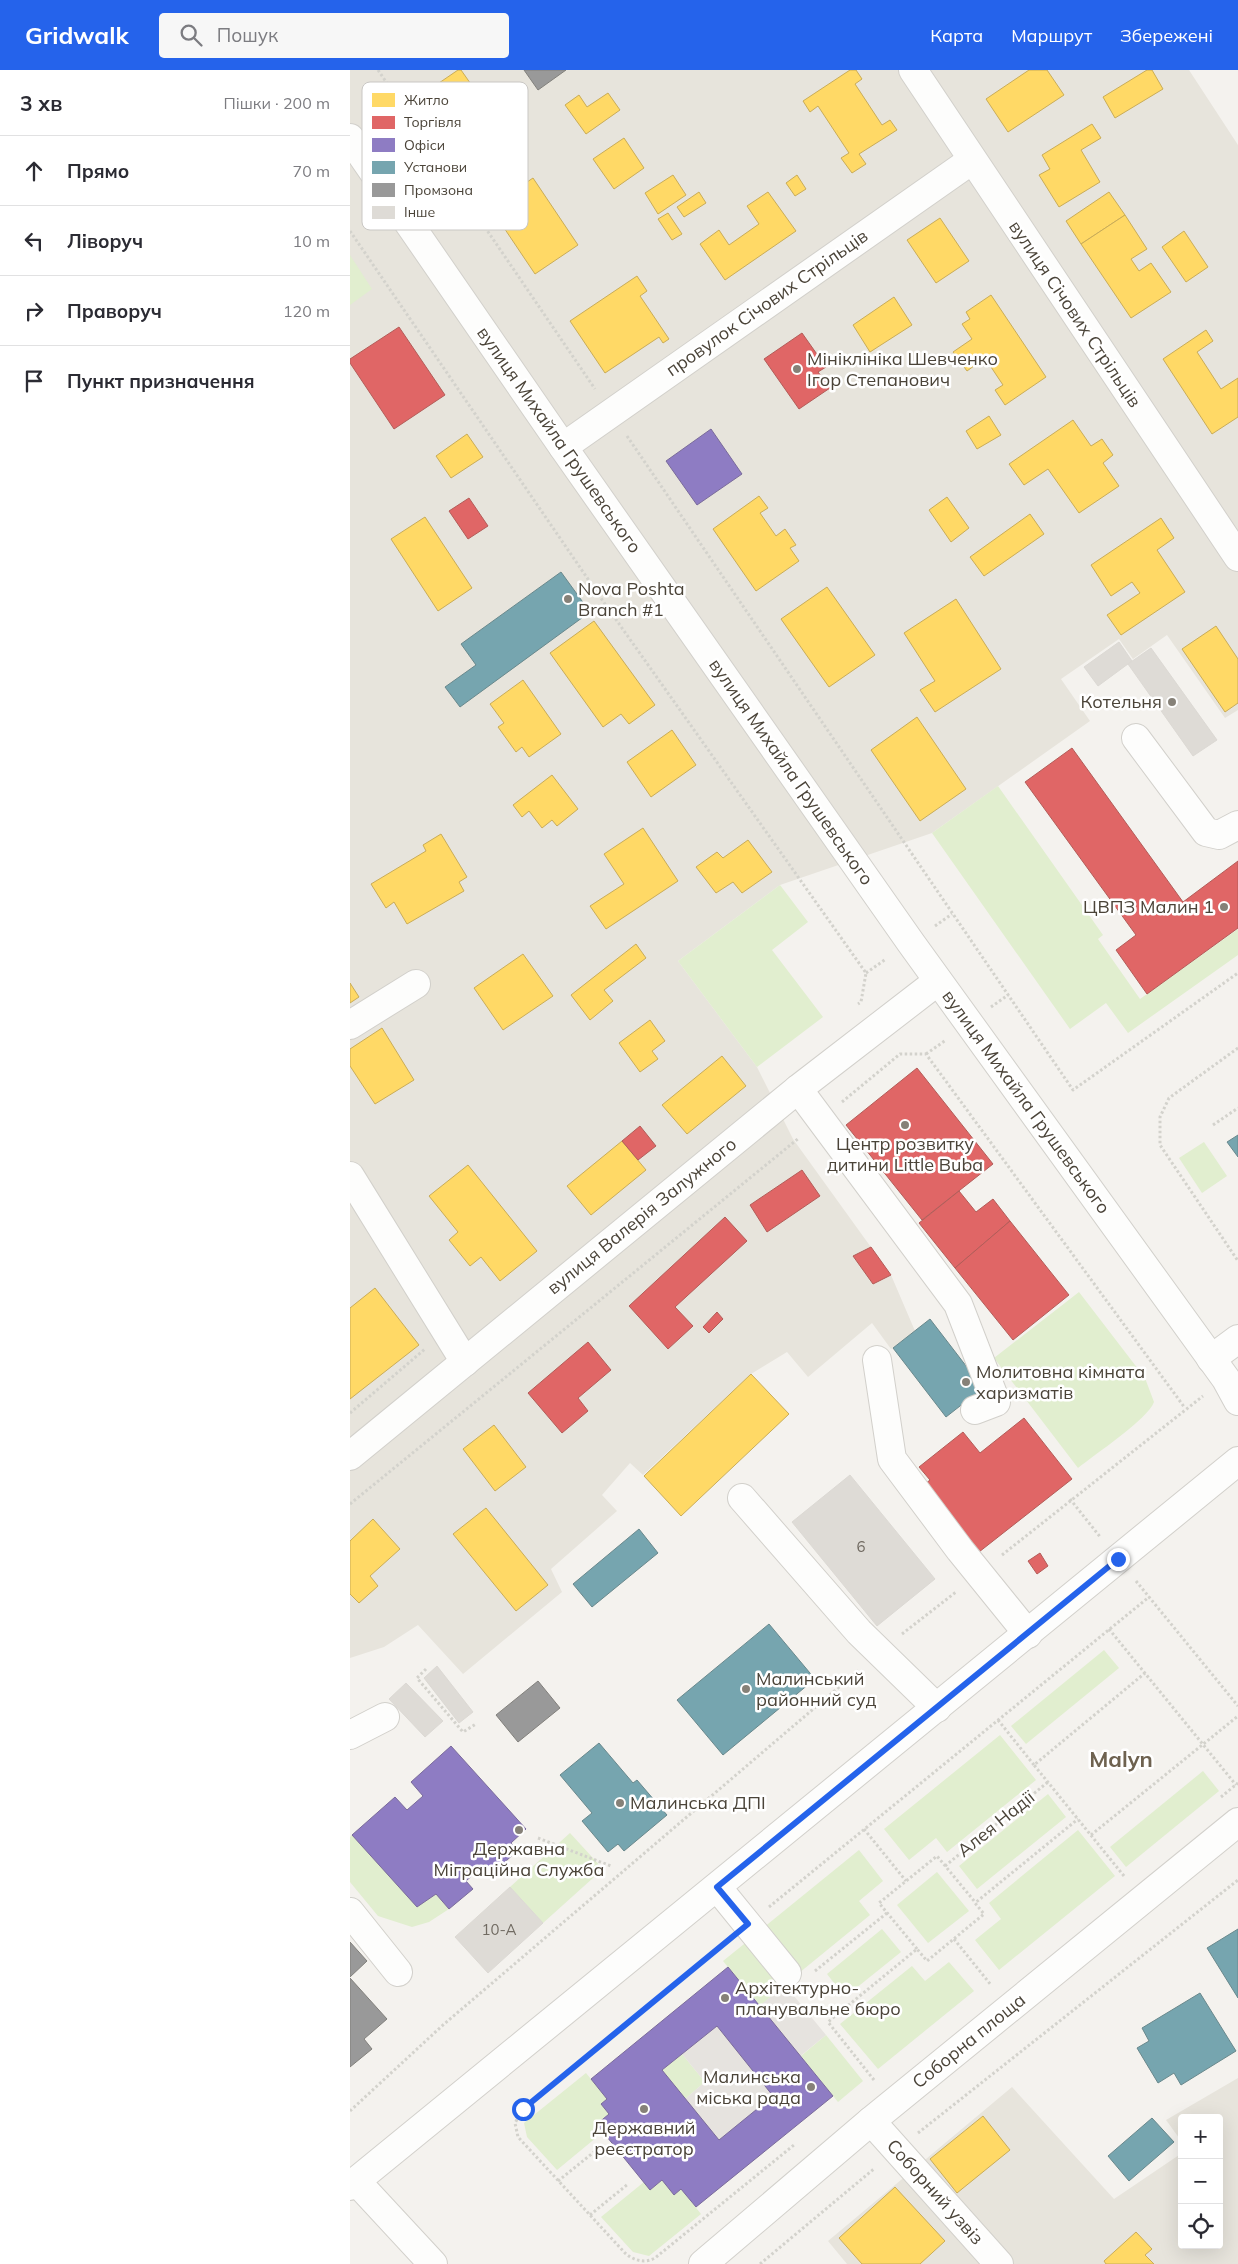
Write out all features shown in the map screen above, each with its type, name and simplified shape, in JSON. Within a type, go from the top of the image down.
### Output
[{"type":"street","name":"вулиця Січових Стрільців","points":[[913,70],[1238,557]]},
{"type":"street","name":"вулиця Михайла Грушевського","points":[[350,138],[362,155]]},
{"type":"street","name":"провулок Січових Стрільців","points":[[563,447],[972,160]]},
{"type":"street","name":"вулиця Михайла Грушевського","points":[[413,230],[563,447],[938,981],[1226,1379],[1238,1401]]},
{"type":"street","points":[[1136,738],[1206,832],[1219,835],[1238,826]]},
{"type":"street","name":"вулиця Валерія Залужного","points":[[350,1456],[798,1089],[938,981]]},
{"type":"street","points":[[350,1025],[416,984]]},
{"type":"street","points":[[798,1089],[958,1304],[996,1402],[975,1410]]},
{"type":"street","points":[[350,1176],[464,1362]]},
{"type":"street","points":[[1211,1359],[1238,1339]]},
{"type":"street","points":[[877,1360],[892,1459],[979,1574],[1028,1634]]},
{"type":"street","points":[[433,2264],[353,2184],[1238,1461]]},
{"type":"street","points":[[742,1498],[859,1632],[937,1708]]},
{"type":"street","points":[[350,1735],[385,1717]]},
{"type":"street","name":"Соборна площа","points":[[703,2264],[871,2120],[1238,1822]]},
{"type":"street","points":[[717,1887],[748,1924],[800,1973]]},
{"type":"street","points":[[350,1912],[398,1972]]},
{"type":"street","name":"Соборний узвіз","points":[[871,2120],[999,2264]]},
{"type":"path","points":[[378,70],[386,82]]},
{"type":"path","points":[[487,230],[1073,1090],[1238,973]]},
{"type":"path","points":[[350,231],[605,604],[866,973],[861,1002],[853,1008]]},
{"type":"path","points":[[1238,1048],[1169,1098],[1160,1117],[1160,1145],[1238,1261]]},
{"type":"path","points":[[350,1504],[900,1054],[926,1054],[1185,1408],[880,1652],[442,2025],[350,2111]]},
{"type":"path","points":[[1213,1125],[1238,1108]]},
{"type":"path","points":[[350,1413],[426,1349]]},
{"type":"path","points":[[1070,1499],[1238,1706]]},
{"type":"path","points":[[799,2142],[650,2261],[630,2258],[518,2137],[515,2123],[519,2113],[1149,1597]]},
{"type":"path","points":[[1109,1629],[1236,1785]]},
{"type":"path","points":[[426,1670],[416,1678],[463,1732],[476,1724]]},
{"type":"path","points":[[1034,1765],[1145,1673]]},
{"type":"path","points":[[1091,1835],[1238,1716]]},
{"type":"path","points":[[998,1720],[1124,1876]]},
{"type":"path","name":"Алея Надії","points":[[945,1866],[1048,1782]]},
{"type":"path","points":[[975,1903],[1078,1819]]},
{"type":"path","points":[[864,1829],[906,1881]]},
{"type":"path","points":[[538,1838],[611,1866]]},
{"type":"path","points":[[937,1856],[945,1866],[984,1914],[926,1961],[879,1903],[937,1856]]},
{"type":"path","points":[[760,2264],[897,2150],[1238,1880]]},
{"type":"path","points":[[800,1973],[887,1913]]},
{"type":"path","points":[[954,1939],[991,1984]]},
{"type":"path","points":[[867,2086],[874,2080],[828,2022],[917,1950]]},
{"type":"path","points":[[558,2181],[599,2148]]},
{"type":"path","points":[[590,2215],[628,2184]]},
{"type":"shaded area","points":[[350,70],[1189,70],[1238,145],[1238,710],[1225,718],[1167,635],[1133,659],[1119,639],[1061,679],[1090,721],[932,833],[780,885],[678,961],[757,1067],[793,1139],[891,1275],[915,1331],[891,1349],[872,1323],[808,1377],[787,1352],[751,1374],[643,1475],[630,1463],[602,1495],[617,1511],[551,1569],[562,1592],[463,1674],[418,1625],[384,1647],[350,1658]]},
{"type":"shaded area","points":[[785,1985],[826,2035],[765,2085],[773,2096],[719,2140],[685,2099],[705,2082],[682,2054],[717,2026],[724,2035]]},
{"type":"shaded area","points":[[1238,2078],[1238,2264],[847,2264],[828,2241],[1012,2087],[1114,2199],[1178,2156],[1178,2249],[1223,2249],[1223,2114],[1178,2114],[1178,2136],[1166,2120]]},
{"type":"green space","points":[[350,255],[372,289],[350,305]]},
{"type":"green space","points":[[998,786],[1103,935],[1098,939],[1140,999],[1238,929],[1238,955],[1128,1033],[1106,1003],[1070,1029],[932,833]]},
{"type":"green space","points":[[780,885],[808,922],[772,950],[823,1017],[757,1067],[678,961]]},
{"type":"green space","points":[[1204,1142],[1227,1176],[1202,1193],[1179,1158]]},
{"type":"green space","points":[[1079,1292],[1145,1378],[1154,1402],[1150,1409],[1132,1427],[1078,1468],[994,1358]]},
{"type":"green space","points":[[1104,1650],[1119,1668],[1026,1744],[1011,1726]]},
{"type":"green space","points":[[1000,1735],[1036,1780],[947,1852],[936,1838],[909,1860],[884,1829]]},
{"type":"green space","points":[[1203,1771],[1219,1791],[1126,1867],[1110,1847]]},
{"type":"green space","points":[[1048,1794],[1066,1817],[977,1889],[959,1866]]},
{"type":"green space","points":[[1078,1830],[1115,1876],[999,1970],[975,1940],[1001,1919],[989,1903]]},
{"type":"green space","points":[[570,1833],[603,1869],[543,1923],[510,1887]]},
{"type":"green space","points":[[352,1835],[417,1906],[436,1894],[449,1909],[429,1922],[412,1927],[378,1916],[350,1882],[350,1837]]},
{"type":"green space","points":[[859,1850],[883,1881],[859,1901],[870,1915],[799,1973],[763,1928]]},
{"type":"green space","points":[[937,1872],[969,1911],[928,1943],[897,1905]]},
{"type":"green space","points":[[882,1929],[901,1952],[845,1997],[827,1974]]},
{"type":"green space","points":[[749,1940],[785,1985],[760,2006],[723,1961]]},
{"type":"green space","points":[[949,1962],[974,1991],[878,2069],[840,2024],[912,1966],[925,1981]]},
{"type":"green space","points":[[826,2035],[863,2081],[838,2102],[801,2056]]},
{"type":"green space","points":[[682,2054],[705,2082],[685,2099],[662,2070]]},
{"type":"green space","points":[[586,2073],[607,2099],[601,2104],[609,2114],[597,2124],[603,2132],[557,2170],[527,2137],[524,2123]]},
{"type":"green space","points":[[662,2180],[674,2195],[681,2189],[701,2214],[649,2256],[633,2252],[601,2217],[644,2182],[650,2190]]},
{"type":"building: Житло","points":[[458,70],[461,70],[469,82],[440,82]]},
{"type":"building: Житло","points":[[850,70],[856,70],[862,79],[855,84],[882,125],[890,120],[897,130],[859,154],[866,164],[852,173],[841,158],[849,153],[818,106],[810,112],[803,101]]},
{"type":"building: Житло","points":[[1029,70],[1047,70],[1064,95],[1008,132],[986,99]]},
{"type":"building: Житло","points":[[1147,70],[1152,70],[1163,89],[1115,118],[1103,97]]},
{"type":"building: Житло","points":[[608,93],[620,110],[586,134],[565,105],[579,95],[587,107]]},
{"type":"building: Житло","points":[[1092,124],[1101,138],[1081,150],[1100,182],[1059,207],[1039,175],[1050,169],[1042,155]]},
{"type":"building: Житло","points":[[624,138],[644,168],[614,189],[593,159]]},
{"type":"building: Житло","points":[[673,175],[686,195],[658,214],[645,193]]},
{"type":"building: Житло","points":[[797,175],[806,189],[795,196],[786,183]]},
{"type":"building: Житло","points":[[533,178],[578,245],[535,274],[505,230],[528,230],[528,181]]},
{"type":"building: Житло","points":[[699,192],[706,203],[684,217],[677,207]]},
{"type":"building: Житло","points":[[768,192],[796,231],[725,280],[700,244],[719,230],[729,245],[759,224],[747,206]]},
{"type":"building: Житло","points":[[1109,192],[1125,215],[1081,244],[1066,221]]},
{"type":"building: Житло","points":[[668,213],[682,234],[672,240],[658,219]]},
{"type":"building: Житло","points":[[1125,215],[1147,249],[1131,259],[1139,271],[1151,263],[1171,292],[1131,318],[1081,244]]},
{"type":"building: Житло","points":[[940,218],[969,261],[936,283],[907,240]]},
{"type":"building: Житло","points":[[1184,231],[1208,267],[1186,282],[1162,247]]},
{"type":"building: Житло","points":[[637,276],[647,291],[640,296],[669,339],[663,343],[659,337],[605,373],[570,321]]},
{"type":"building: Житло","points":[[991,295],[1046,377],[1005,405],[995,390],[1003,385],[985,358],[967,371],[953,352],[972,339],[962,324],[970,319],[966,312]]},
{"type":"building: Житло","points":[[894,297],[912,325],[870,352],[853,325]]},
{"type":"building: Житло","points":[[1206,330],[1213,341],[1197,352],[1221,389],[1238,378],[1238,417],[1212,434],[1163,359]]},
{"type":"building: Житло","points":[[989,416],[1001,435],[977,449],[966,431]]},
{"type":"building: Житло","points":[[1073,420],[1091,446],[1102,439],[1113,455],[1103,463],[1119,486],[1079,513],[1048,469],[1024,485],[1009,464]]},
{"type":"building: Житло","points":[[467,434],[483,457],[451,478],[436,456]]},
{"type":"building: Житло","points":[[759,496],[768,508],[760,513],[776,536],[785,529],[796,545],[790,548],[799,561],[756,591],[713,529]]},
{"type":"building: Житло","points":[[947,497],[969,528],[951,542],[929,510]]},
{"type":"building: Житло","points":[[1030,514],[1044,534],[984,576],[970,557]]},
{"type":"building: Житло","points":[[425,517],[472,588],[438,611],[391,539]]},
{"type":"building: Житло","points":[[1161,518],[1174,538],[1157,550],[1185,592],[1121,635],[1107,615],[1140,593],[1132,582],[1111,596],[1091,565]]},
{"type":"building: Житло","points":[[827,587],[875,655],[829,687],[781,619]]},
{"type":"building: Житло","points":[[956,599],[1001,669],[935,712],[920,690],[935,681],[904,633]]},
{"type":"building: Житло","points":[[594,621],[655,705],[629,724],[621,714],[603,727],[550,653]]},
{"type":"building: Житло","points":[[1216,626],[1238,659],[1238,703],[1225,712],[1182,649]]},
{"type":"building: Житло","points":[[523,680],[561,734],[529,757],[522,747],[516,752],[498,727],[504,723],[490,704]]},
{"type":"building: Житло","points":[[917,717],[966,789],[920,821],[871,750]]},
{"type":"building: Житло","points":[[672,730],[696,765],[651,797],[627,762]]},
{"type":"building: Житло","points":[[552,775],[578,809],[557,826],[552,820],[542,828],[529,811],[522,817],[513,805]]},
{"type":"building: Житло","points":[[643,828],[678,881],[606,929],[590,906],[624,884],[604,854]]},
{"type":"building: Житло","points":[[441,834],[467,877],[459,882],[464,891],[407,924],[394,902],[386,908],[371,884],[426,851],[423,845]]},
{"type":"building: Житло","points":[[748,840],[772,872],[742,893],[733,882],[716,893],[696,867],[717,852],[723,858]]},
{"type":"building: Житло","points":[[636,944],[646,958],[604,990],[613,1001],[590,1020],[571,995]]},
{"type":"building: Житло","points":[[523,954],[553,996],[503,1030],[474,988]]},
{"type":"building: Житло","points":[[350,983],[359,997],[350,1003]]},
{"type":"building: Житло","points":[[650,1020],[665,1041],[652,1051],[658,1059],[640,1072],[619,1043]]},
{"type":"building: Житло","points":[[382,1028],[414,1080],[375,1104],[350,1066],[350,1049]]},
{"type":"building: Житло","points":[[722,1056],[746,1086],[687,1134],[662,1105]]},
{"type":"building: Житло","points":[[622,1141],[646,1170],[591,1215],[567,1186]]},
{"type":"building: Житло","points":[[468,1165],[537,1251],[500,1281],[481,1257],[470,1266],[449,1240],[458,1232],[429,1196]]},
{"type":"building: Житло","points":[[375,1288],[419,1345],[350,1399],[350,1308]]},
{"type":"building: Житло","points":[[751,1374],[789,1414],[681,1516],[644,1476]]},
{"type":"building: Житло","points":[[494,1425],[526,1467],[495,1491],[463,1449]]},
{"type":"building: Житло","points":[[486,1508],[548,1585],[516,1611],[453,1534]]},
{"type":"building: Житло","points":[[373,1519],[400,1549],[370,1576],[378,1586],[359,1603],[350,1594],[350,1541]]},
{"type":"building: Житло","points":[[983,2116],[1010,2150],[957,2193],[930,2159]]},
{"type":"building: Житло","points":[[895,2187],[945,2241],[920,2264],[862,2264],[839,2238]]},
{"type":"building: Житло","points":[[1136,2232],[1152,2249],[1145,2255],[1154,2264],[1106,2264],[1104,2261]]},
{"type":"building: Торгівля","points":[[399,327],[445,395],[394,429],[350,363],[350,359]]},
{"type":"building: Торгівля","name":"Мініклініка Шевченко Ігор Степанович","points":[[802,333],[826,367],[818,372],[830,388],[799,409],[764,359]]},
{"type":"building: Торгівля","points":[[469,498],[488,526],[468,539],[449,511]]},
{"type":"building: Торгівля","points":[[1072,748],[1183,902],[1238,861],[1238,928],[1147,994],[1116,950],[1136,935],[1025,782]]},
{"type":"building: Торгівля","points":[[917,1068],[993,1164],[922,1220],[846,1125]]},
{"type":"building: Торгівля","points":[[640,1126],[656,1146],[638,1160],[622,1141]]},
{"type":"building: Торгівля","points":[[802,1170],[820,1196],[767,1232],[750,1205]]},
{"type":"building: Торгівля","points":[[959,1191],[976,1212],[993,1199],[1010,1221],[955,1268],[919,1223]]},
{"type":"building: Торгівля","points":[[725,1217],[747,1241],[675,1307],[693,1326],[668,1349],[629,1306]]},
{"type":"building: Торгівля","points":[[1010,1221],[1069,1295],[1013,1340],[955,1268]]},
{"type":"building: Торгівля","points":[[871,1247],[891,1275],[873,1284],[853,1256]]},
{"type":"building: Торгівля","points":[[717,1312],[723,1319],[709,1333],[703,1327]]},
{"type":"building: Торгівля","points":[[588,1342],[611,1370],[578,1398],[588,1411],[562,1433],[528,1393]]},
{"type":"building: Торгівля","points":[[1024,1418],[1072,1479],[979,1552],[925,1484],[930,1480],[919,1467],[963,1432],[980,1453]]},
{"type":"building: Торгівля","points":[[1040,1553],[1048,1566],[1037,1574],[1028,1561]]},
{"type":"building: Офіси","points":[[711,429],[742,474],[697,505],[666,461]]},
{"type":"building: Офіси","points":[[451,1746],[526,1829],[511,1843],[518,1850],[493,1873],[485,1864],[466,1881],[473,1889],[449,1909],[436,1894],[417,1907],[352,1835],[395,1797],[407,1810],[423,1796],[411,1782]]},
{"type":"building: Офіси","points":[[728,1967],[833,2096],[696,2207],[681,2189],[674,2195],[662,2180],[650,2190],[597,2124],[609,2114],[601,2104],[607,2099],[591,2079]],"holes":[[[717,2026],[773,2096],[719,2140],[662,2070]]]},
{"type":"building: Установи","points":[[561,572],[590,612],[460,707],[445,687],[476,665],[461,644]]},
{"type":"building: Установи","points":[[1238,1135],[1238,1157],[1227,1142]]},
{"type":"building: Установи","points":[[930,1319],[983,1388],[946,1417],[893,1348]]},
{"type":"building: Установи","points":[[639,1529],[658,1553],[592,1607],[573,1584]]},
{"type":"building: Установи","name":"Малинський районний суд","points":[[769,1624],[815,1679],[723,1755],[677,1700]]},
{"type":"building: Установи","name":"Малинська ДПІ","points":[[599,1743],[633,1783],[637,1780],[667,1815],[624,1851],[618,1844],[608,1852],[582,1821],[592,1813],[560,1775]]},
{"type":"building: Установи","points":[[1238,1929],[1238,1998],[1207,1948]]},
{"type":"building: Установи","points":[[1200,1993],[1236,2051],[1181,2085],[1174,2073],[1158,2083],[1137,2048],[1149,2041],[1142,2028]]},
{"type":"building: Установи","points":[[1152,2118],[1174,2142],[1129,2181],[1108,2156]]},
{"type":"building: Промзона","points":[[524,70],[566,70],[538,90]]},
{"type":"building: Промзона","points":[[538,1681],[560,1708],[518,1742],[496,1715]]},
{"type":"building: Промзона","points":[[350,1942],[367,1961],[350,1977]]},
{"type":"building: Промзона","points":[[350,1978],[387,2019],[364,2039],[372,2049],[350,2067]]},
{"type":"building: Інше","points":[[1119,642],[1132,661],[1098,686],[1084,667]]},
{"type":"building: Інше","name":"Котельня","points":[[1151,648],[1217,740],[1193,756],[1128,664]]},
{"type":"building: Інше","points":[[850,1475],[935,1579],[877,1626],[792,1522]]},
{"type":"building: Інше","points":[[437,1666],[473,1712],[459,1723],[424,1678]]},
{"type":"building: Інше","points":[[406,1683],[443,1721],[425,1737],[389,1699]]},
{"type":"building: Інше","points":[[510,1887],[543,1923],[488,1973],[455,1937]]},
{"type":"place","name":"Мініклініка Шевченко Ігор Степанович","points":[[797,369]]},
{"type":"place","name":"Nova Poshta Branch #1","points":[[568,599]]},
{"type":"place","name":"Котельня","points":[[1172,702]]},
{"type":"place","name":"ЦВПЗ Малин 1","points":[[1224,907]]},
{"type":"place","name":"Центр розвитку дитини Little Buba","points":[[905,1125]]},
{"type":"place","name":"Молитовна кімната харизматів","points":[[966,1382]]},
{"type":"place","name":"Малинський районний суд","points":[[746,1689]]},
{"type":"place","name":"Малинська ДПІ","points":[[620,1803]]},
{"type":"place","name":"Державна Міграційна Служба","points":[[519,1830]]},
{"type":"place","name":"Архітектурно- планувальне бюро","points":[[725,1998]]},
{"type":"place","name":"Малинська міська рада","points":[[811,2087]]},
{"type":"place","name":"Державний реєстратор","points":[[644,2109]]},
{"type":"district","name":"Malyn","points":[[1121,1759]]},
{"type":"route","points":[[523,2109],[748,1924],[717,1887],[1118,1559]]}]
